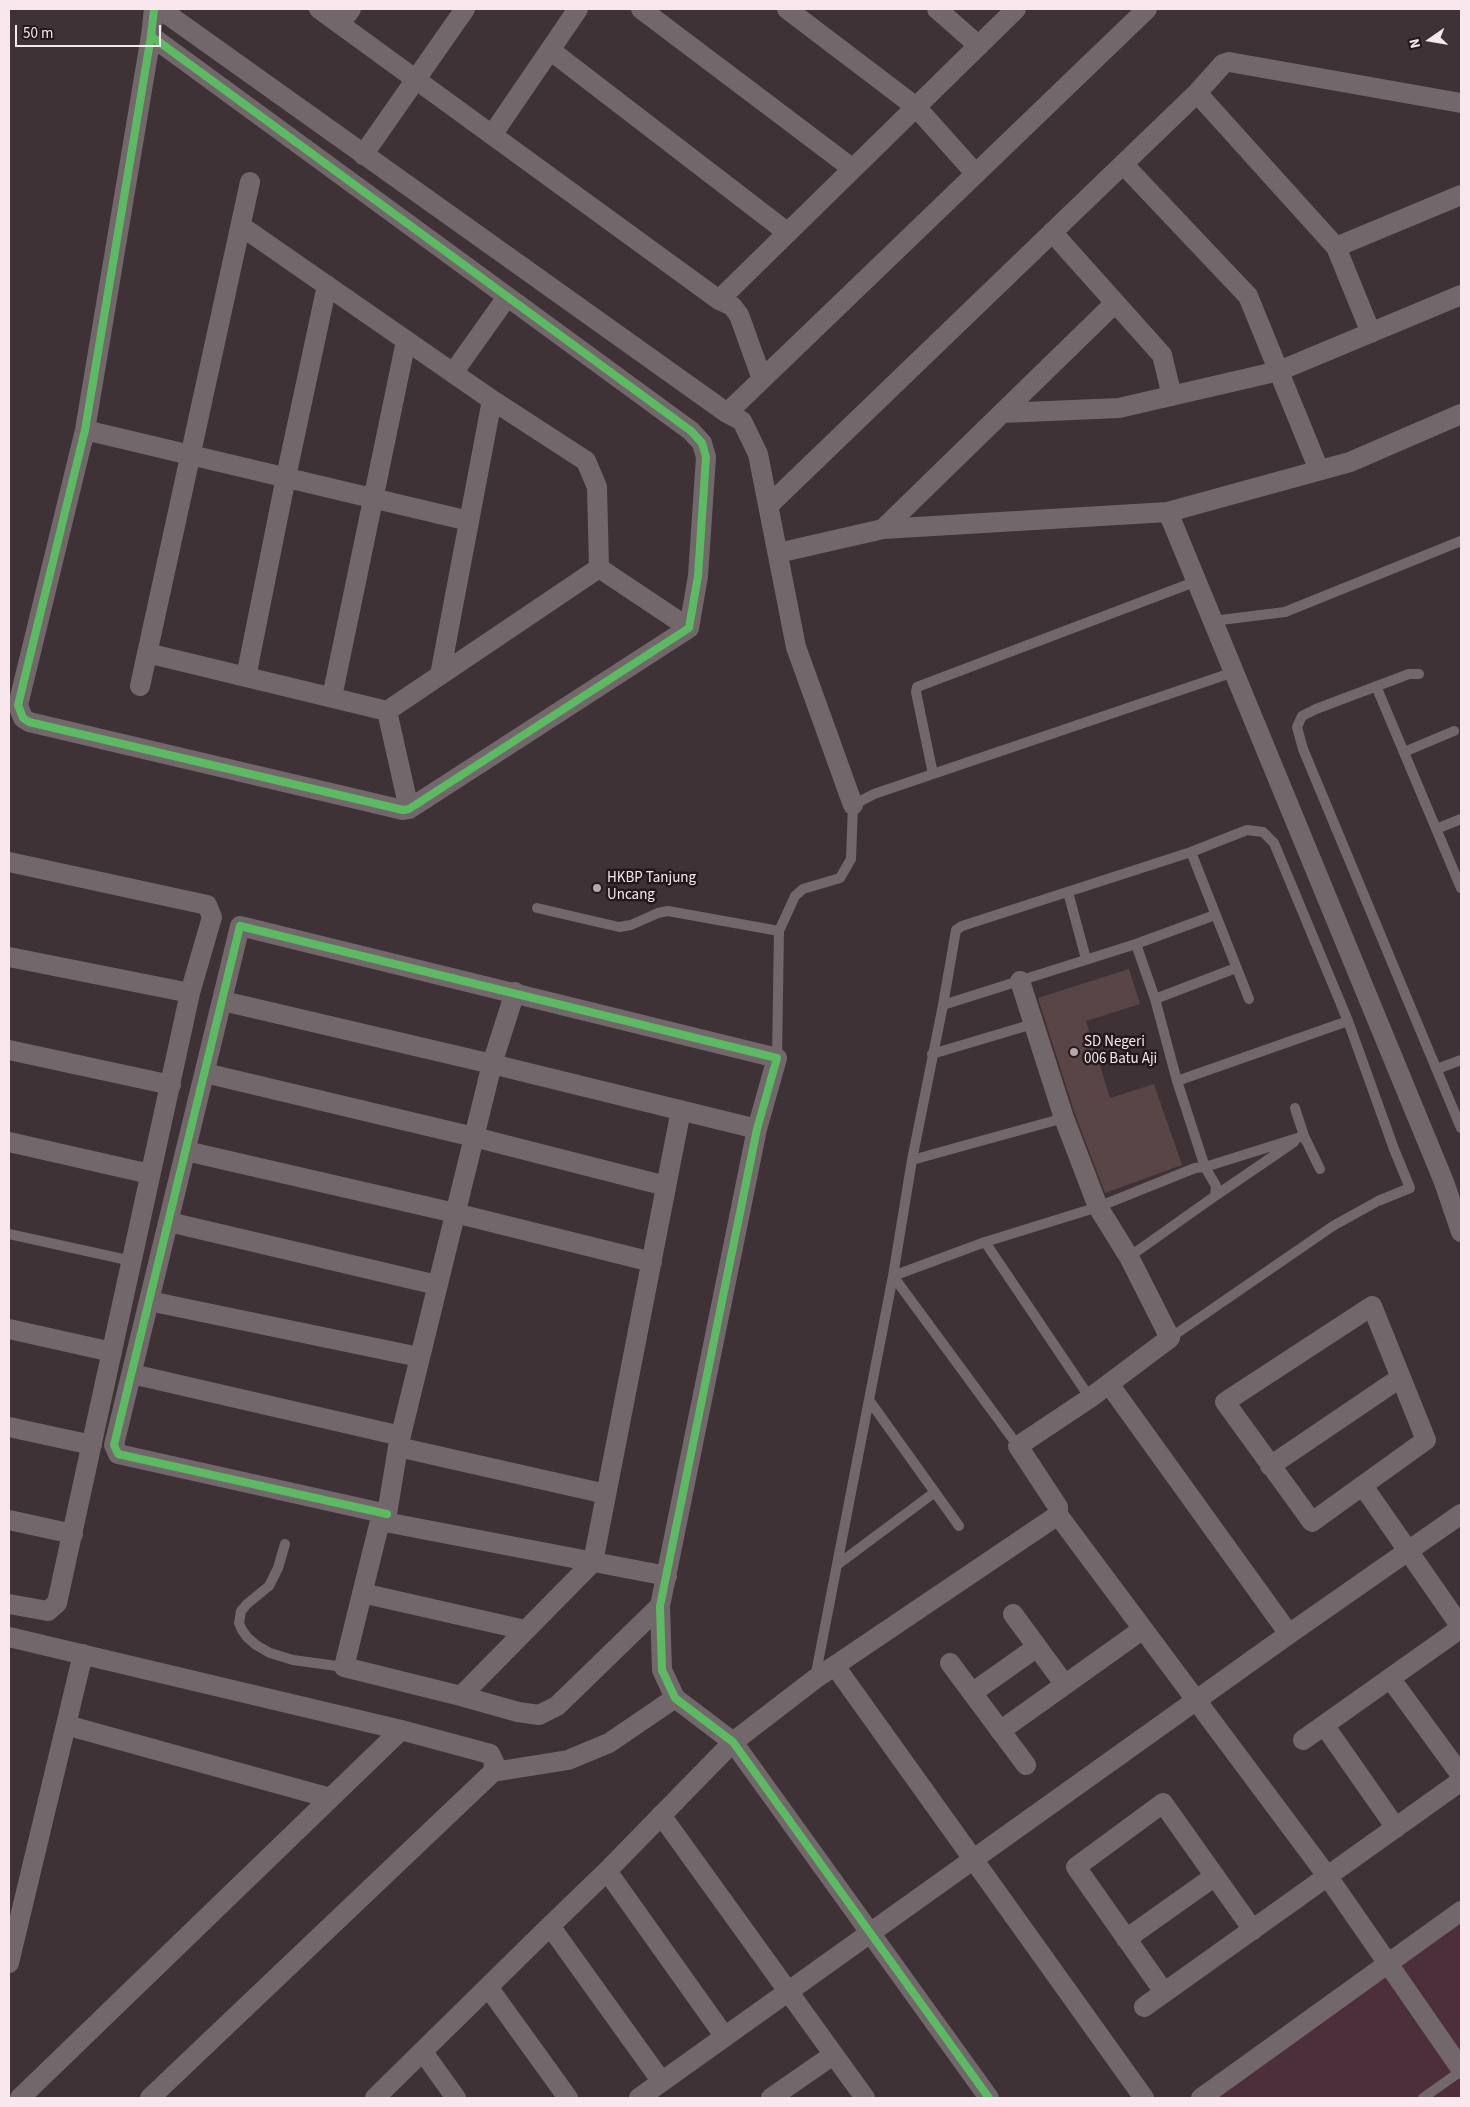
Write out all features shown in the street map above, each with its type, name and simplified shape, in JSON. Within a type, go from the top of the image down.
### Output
[{"type":"street","points":[[151,36],[691,431],[702,443],[706,456],[698,576],[690,628],[410,809],[404,810],[28,722],[23,718],[18,705],[85,430],[154,9]]},
{"type":"street","points":[[319,9],[346,16],[416,80],[719,300],[732,306],[739,315],[762,379]]},
{"type":"street","points":[[364,155],[465,9]]},
{"type":"street","points":[[492,135],[578,9]]},
{"type":"street","points":[[641,9],[853,169]]},
{"type":"street","points":[[787,9],[916,107],[976,174]]},
{"type":"street","points":[[937,9],[979,46]]},
{"type":"street","points":[[719,300],[1016,9]]},
{"type":"street","points":[[726,413],[1148,9]]},
{"type":"street","points":[[170,12],[364,155],[726,413],[742,422],[758,454],[796,647],[853,805]]},
{"type":"street","points":[[550,50],[788,233]]},
{"type":"street","points":[[768,506],[1197,93],[1223,64],[1229,62],[1461,102]]},
{"type":"street","points":[[1197,93],[1336,247],[1371,333]]},
{"type":"street","points":[[1123,164],[1248,296],[1319,470]]},
{"type":"street","points":[[140,686],[250,182]]},
{"type":"street","points":[[1336,247],[1461,195]]},
{"type":"street","points":[[241,226],[492,400],[586,461],[597,488],[599,568]]},
{"type":"street","points":[[1052,232],[1162,355],[1172,396]]},
{"type":"street","points":[[246,677],[327,285]]},
{"type":"street","points":[[1002,413],[1119,408],[1279,371],[1461,296]]},
{"type":"street","points":[[453,373],[507,297]]},
{"type":"street","points":[[883,529],[1115,303]]},
{"type":"street","points":[[332,698],[375,499],[406,341]]},
{"type":"street","points":[[440,675],[492,400]]},
{"type":"street","points":[[778,553],[883,529],[1168,512],[1350,462],[1461,414]]},
{"type":"street","points":[[85,430],[469,521]]},
{"type":"street","points":[[1168,512],[1444,1182],[1461,1232]]},
{"type":"street","points":[[599,568],[690,628]]},
{"type":"street","points":[[147,653],[387,711],[599,568]]},
{"type":"street","points":[[387,711],[410,809]]},
{"type":"street","points":[[9,862],[207,905],[212,917],[190,993],[112,1352],[121,1378],[114,1446],[118,1454],[383,1517],[667,1576]]},
{"type":"street","points":[[9,1604],[48,1611],[54,1608],[57,1603],[92,1445],[121,1378],[150,1301],[240,926],[515,992],[777,1058],[756,1129],[660,1606],[662,1670],[675,1698],[733,1742],[989,2098]]},
{"type":"street","points":[[9,957],[190,993]]},
{"type":"street","points":[[1020,981],[1064,1118],[1098,1207],[1129,1257],[1170,1338],[1090,1398],[1018,1446],[1058,1507],[1058,1515],[1328,1877],[1461,2070]]},
{"type":"street","points":[[515,992],[492,1064],[399,1441],[383,1517],[344,1667],[518,1712],[539,1715],[557,1706],[660,1606]]},
{"type":"street","points":[[223,1001],[492,1064],[756,1129]]},
{"type":"street","points":[[9,1050],[170,1084]]},
{"type":"street","points":[[205,1073],[474,1137],[666,1186]]},
{"type":"street","points":[[461,1696],[593,1562],[681,1110]]},
{"type":"street","points":[[9,1142],[150,1174]]},
{"type":"street","points":[[186,1151],[455,1213],[652,1262]]},
{"type":"street","points":[[169,1222],[437,1285]]},
{"type":"street","points":[[150,1301],[420,1357]]},
{"type":"street","points":[[1372,1306],[1426,1440],[1312,1522],[1270,1466],[1226,1402],[1372,1306]]},
{"type":"street","points":[[9,1329],[112,1352]]},
{"type":"street","points":[[121,1378],[399,1441],[606,1494]]},
{"type":"street","points":[[1270,1466],[1400,1378]]},
{"type":"street","points":[[1109,1384],[1289,1634]]},
{"type":"street","points":[[9,1427],[92,1445]]},
{"type":"street","points":[[1303,1740],[1461,1628],[1409,1550],[1363,1486]]},
{"type":"street","points":[[639,2098],[973,1859],[1197,1702],[1289,1634],[1461,1514]]},
{"type":"street","points":[[375,2098],[607,1871],[733,1742],[815,1679],[1058,1515]]},
{"type":"street","points":[[9,1520],[73,1534]]},
{"type":"street","points":[[362,1593],[526,1630]]},
{"type":"street","points":[[1013,1614],[1065,1685]]},
{"type":"street","points":[[1000,1731],[1143,1629]]},
{"type":"street","points":[[9,1637],[401,1730],[490,1754],[494,1762],[494,1772]]},
{"type":"street","points":[[972,1693],[1037,1647]]},
{"type":"street","points":[[9,1963],[82,1654]]},
{"type":"street","points":[[950,1663],[1026,1765]]},
{"type":"street","points":[[835,1666],[1144,2098]]},
{"type":"street","points":[[1390,1678],[1461,1774]]},
{"type":"street","points":[[150,2098],[494,1772],[568,1760],[609,1743],[675,1698]]},
{"type":"street","points":[[66,1725],[330,1798]]},
{"type":"street","points":[[1324,1725],[1396,1828]]},
{"type":"street","points":[[20,2098],[401,1730]]},
{"type":"street","points":[[1144,2007],[1461,1781]]},
{"type":"street","points":[[1164,1992],[1076,1867],[1163,1803],[1253,1930]]},
{"type":"street","points":[[661,1815],[865,2098]]},
{"type":"street","points":[[607,1871],[725,2037]]},
{"type":"street","points":[[1126,1939],[1214,1876]]},
{"type":"street","points":[[1200,2098],[1461,1911]]},
{"type":"street","points":[[550,1926],[662,2082]]},
{"type":"street","points":[[488,1987],[568,2098]]},
{"type":"street","points":[[423,2052],[456,2098]]},
{"type":"street","points":[[771,2098],[833,2055]]},
{"type":"lane","points":[[1213,621],[1285,612],[1461,541]]},
{"type":"lane","points":[[933,774],[916,692],[917,686],[1197,581]]},
{"type":"lane","points":[[777,1058],[779,931],[795,896],[803,888],[840,878],[851,859],[853,805],[874,794],[1234,672]]},
{"type":"lane","points":[[1419,674],[1409,674],[1302,716],[1297,727],[1302,749],[1461,1128]]},
{"type":"lane","points":[[1376,686],[1461,888]]},
{"type":"lane","points":[[1404,752],[1454,731]]},
{"type":"lane","points":[[1436,829],[1461,819]]},
{"type":"lane","points":[[815,1679],[893,1276],[912,1160],[943,1005],[952,942],[956,930],[959,927],[1191,852],[1247,830],[1263,832],[1274,843],[1348,1021],[1410,1188],[1378,1201],[1333,1226],[1170,1338]]},
{"type":"lane","points":[[1191,852],[1249,999]]},
{"type":"lane","points":[[1068,892],[1086,960]]},
{"type":"lane","points":[[537,908],[619,927],[631,925],[658,913],[668,911],[779,931]]},
{"type":"lane","points":[[943,1005],[1136,944],[1215,915]]},
{"type":"lane","points":[[1136,944],[1155,999],[1177,1081],[1205,1167],[1216,1186],[1215,1196]]},
{"type":"lane","points":[[1155,999],[1236,968]]},
{"type":"lane","points":[[1177,1081],[1348,1021]]},
{"type":"lane","points":[[932,1054],[1033,1024]]},
{"type":"lane","points":[[1437,1069],[1461,1060]]},
{"type":"lane","points":[[1295,1108],[1304,1136],[1320,1168]]},
{"type":"lane","points":[[912,1160],[1064,1118]]},
{"type":"lane","points":[[893,1276],[986,1242],[1098,1207],[1195,1168],[1205,1167],[1304,1136]]},
{"type":"lane","points":[[1129,1257],[1304,1136]]},
{"type":"lane","points":[[9,1234],[132,1261]]},
{"type":"lane","points":[[986,1242],[1090,1398]]},
{"type":"lane","points":[[893,1276],[1018,1446]]},
{"type":"lane","points":[[869,1400],[959,1526]]},
{"type":"lane","points":[[837,1565],[935,1492]]},
{"type":"lane","points":[[285,1544],[278,1568],[269,1586],[247,1604],[242,1611],[240,1623],[242,1630],[256,1645],[270,1653],[293,1660],[344,1667]]},
{"type":"lane","points":[[1424,2098],[1461,2070]]},
{"type":"shaded area","points":[[1461,1909],[1461,2098],[1199,2098]]},
{"type":"building","name":"SD Negeri 006 Batu Aji","points":[[1129,969],[1140,1004],[1086,1021],[1110,1098],[1154,1084],[1182,1165],[1105,1193],[1075,1114],[1038,998]]},
{"type":"cycle path","points":[[151,36],[691,431],[702,443],[706,457],[698,576],[689,628],[409,809],[403,810],[29,722],[23,718],[18,705],[85,430],[154,9]]},
{"type":"cycle path","points":[[387,1514],[118,1454],[114,1445],[240,926],[777,1058],[757,1129],[660,1606],[662,1670],[675,1698],[733,1742],[989,2098]]},
{"type":"place","name":"HKBP Tanjung Uncang","points":[[597,888]]},
{"type":"place","name":"SD Negeri 006 Batu Aji","points":[[1074,1052]]}]
